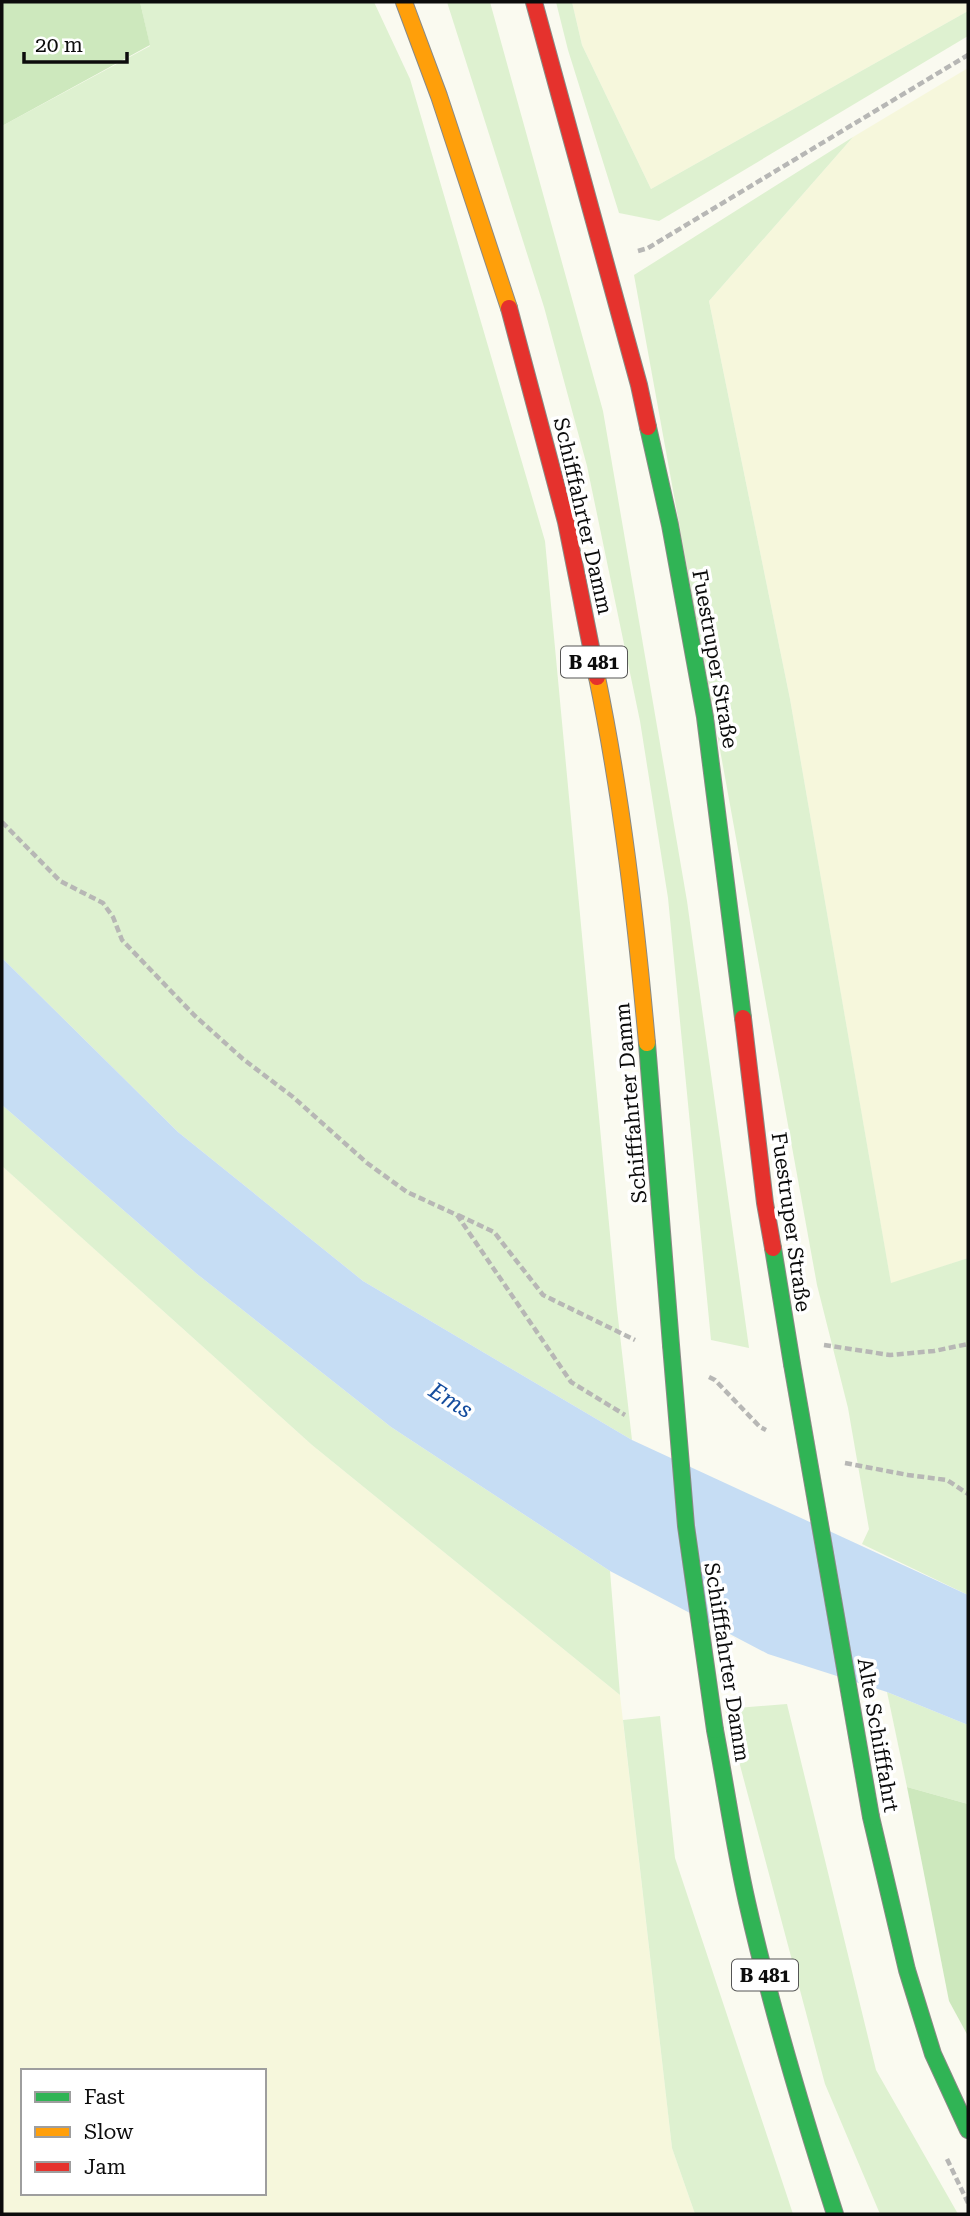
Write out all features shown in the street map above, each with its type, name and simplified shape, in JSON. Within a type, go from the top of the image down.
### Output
[{"type":"main road","name":"Schifffahrter Damm","points":[[404,2],[439,96],[508,306],[566,522],[608,730],[635,907],[686,1526],[715,1730],[738,1857],[770,1996],[835,2214]]},
{"type":"main road","name":"Fuestruper Straße","points":[[534,2],[632,361],[673,539],[705,718],[731,911],[765,1203],[787,1337]]},
{"type":"main road","name":"Alte Schifffahrt","points":[[787,1337],[871,1817],[887,1894],[910,1982],[933,2054],[968,2130]]},
{"type":"path","points":[[648,248],[968,55]]},
{"type":"path","points":[[2,822],[60,881],[103,903],[113,917],[122,940],[194,1015],[243,1059],[293,1097],[387,1178],[407,1192],[457,1215],[571,1382],[625,1415]]},
{"type":"path","points":[[822,1345],[890,1355],[934,1351],[968,1344]]},
{"type":"green space","points":[[2,2],[140,2],[150,45],[2,126]]},
{"type":"green space","points":[[140,2],[374,2],[410,79],[545,541],[617,1309],[632,1440],[363,1281],[178,1132],[2,958],[2,126],[150,46]]},
{"type":"green space","points":[[447,2],[490,2],[603,411],[687,901],[749,1348],[711,1340],[668,898],[640,721],[587,466],[544,307]]},
{"type":"green space","points":[[556,2],[572,2],[582,45],[651,189],[968,11],[968,36],[659,221],[619,213],[568,50]]},
{"type":"green space","points":[[572,2],[968,2],[968,11],[651,189],[582,45]]},
{"type":"green space","points":[[968,68],[968,1258],[891,1284],[790,699],[709,301],[853,137]]},
{"type":"green space","points":[[853,137],[709,301],[790,699],[891,1283],[968,1258],[968,1595],[862,1544],[869,1529],[848,1408],[817,1285],[634,275]]},
{"type":"green space","points":[[2,1105],[197,1274],[391,1427],[610,1571],[620,1695],[312,1445],[2,1166]]},
{"type":"green space","points":[[2,1166],[312,1445],[620,1695],[672,2148],[695,2214],[2,2214]]},
{"type":"green space","points":[[887,1692],[968,1725],[968,1804],[907,1787]]},
{"type":"green space","points":[[787,1704],[876,2070],[958,2214],[880,2214],[825,2084],[725,1709]]},
{"type":"green space","points":[[660,1716],[675,1858],[793,2214],[695,2214],[672,2148],[623,1720]]},
{"type":"green space","points":[[907,1787],[968,1804],[968,2036],[949,2001]]},
{"type":"water","name":"Ems","points":[[2,958],[178,1132],[363,1281],[632,1440],[968,1595],[968,1725],[887,1692],[768,1654],[610,1571],[391,1427],[197,1274],[2,1105]]},
{"type":"traffic: fast","points":[[648,427],[670,525],[705,717],[743,1018]]},
{"type":"traffic: fast","points":[[647,1043],[671,1345]]},
{"type":"traffic: fast","points":[[773,1248],[792,1364]]},
{"type":"traffic: fast","points":[[671,1345],[686,1526],[715,1730]]},
{"type":"traffic: fast","points":[[792,1364],[871,1817]]},
{"type":"traffic: fast","points":[[715,1730],[756,1942],[835,2214]]},
{"type":"traffic: fast","points":[[871,1817],[907,1970],[933,2054],[968,2130]]},
{"type":"traffic: slow","points":[[404,2],[439,96],[509,308]]},
{"type":"traffic: slow","points":[[597,677],[627,860],[647,1043]]},
{"type":"traffic: jam","points":[[534,2],[639,385],[648,427]]},
{"type":"traffic: jam","points":[[509,308],[566,522],[597,677]]},
{"type":"traffic: jam","points":[[743,1018],[765,1203],[773,1248]]}]
